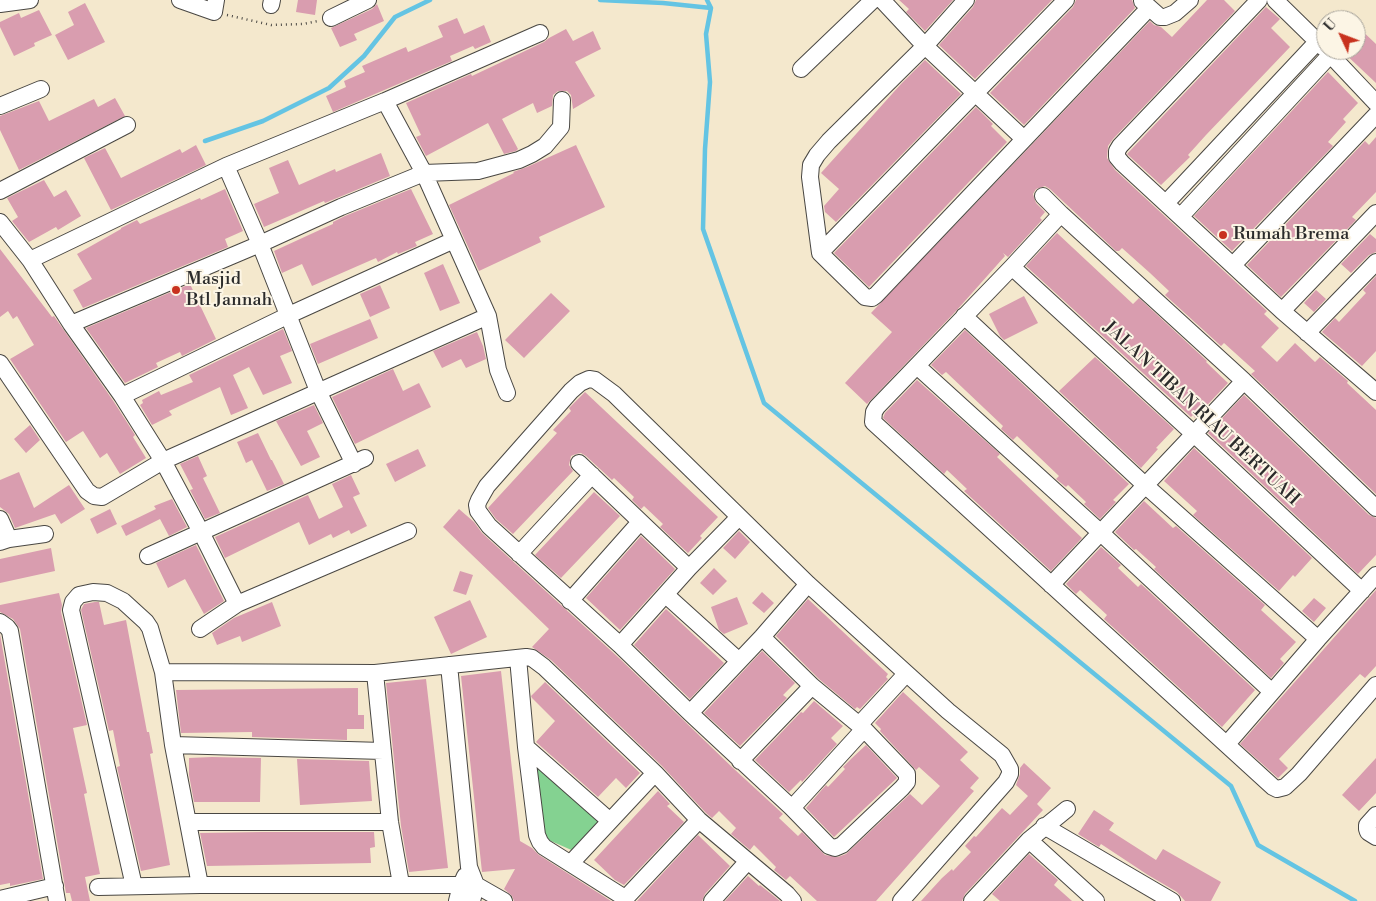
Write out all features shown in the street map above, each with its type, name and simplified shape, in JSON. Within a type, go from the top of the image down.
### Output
[{"type":"street","points":[[1,3],[30,0]]},
{"type":"street","points":[[180,0],[214,12],[216,0]]},
{"type":"street","points":[[331,18],[368,0]]},
{"type":"street","points":[[801,69],[873,0]]},
{"type":"street","points":[[882,0],[925,46],[1024,139]]},
{"type":"street","points":[[966,0],[925,46],[829,141],[811,165],[810,177],[820,253],[865,298],[872,298],[876,295],[1024,139],[1145,4],[1160,16],[1165,17],[1176,13],[1190,0]]},
{"type":"street","points":[[820,253],[1066,0]]},
{"type":"street","points":[[1259,0],[1125,141],[1117,151],[1117,157],[1122,164],[1181,216],[1282,311],[1374,386]]},
{"type":"street","points":[[1275,0],[1316,40]]},
{"type":"street","points":[[30,260],[226,166],[385,101],[540,33]]},
{"type":"street","points":[[1166,203],[1316,58]]},
{"type":"street","points":[[1181,216],[1316,59]]},
{"type":"street","points":[[1335,60],[1376,103]]},
{"type":"street","points":[[0,106],[41,89]]},
{"type":"street","points":[[71,324],[260,244],[341,207],[424,174],[478,171],[519,160],[545,146],[561,127],[562,100]]},
{"type":"street","points":[[385,101],[424,174],[488,316],[498,370],[508,393]]},
{"type":"street","points":[[1234,265],[1376,115]]},
{"type":"street","points":[[0,191],[127,125]]},
{"type":"street","points":[[148,556],[360,461],[318,391],[260,244],[226,166]]},
{"type":"street","points":[[1043,196],[1244,381],[1376,508]]},
{"type":"street","points":[[1282,311],[1376,213]]},
{"type":"street","points":[[1061,214],[877,407],[874,412],[873,422],[1273,788],[1285,787],[1299,774],[1376,685]]},
{"type":"street","points":[[0,222],[30,260],[71,324],[122,396],[163,461],[237,604]]},
{"type":"street","points":[[122,396],[289,315],[454,240]]},
{"type":"street","points":[[1307,333],[1376,262]]},
{"type":"street","name":"JALAN TIBAN RIAU BERTUAH","points":[[1012,267],[1362,591]]},
{"type":"street","points":[[0,363],[87,491],[94,496],[102,497],[163,461],[488,316]]},
{"type":"street","points":[[964,316],[1146,486],[1318,639]]},
{"type":"street","points":[[917,366],[1272,692]]},
{"type":"street","points":[[762,636],[812,686],[862,727],[907,774],[907,782],[902,788],[842,845],[835,848],[829,846],[792,808],[740,761],[620,644],[519,554],[481,516],[477,505],[487,486],[571,391],[580,383],[589,379],[596,380],[614,394],[808,584],[906,674],[1002,755],[1010,769],[1006,782],[900,901]]},
{"type":"street","points":[[1051,584],[1244,381]]},
{"type":"street","points":[[579,463],[689,568]]},
{"type":"street","points":[[519,554],[592,475]]},
{"type":"street","points":[[620,644],[689,568],[740,518]]},
{"type":"street","points":[[0,519],[4,541],[45,534]]},
{"type":"street","points":[[570,601],[640,522]]},
{"type":"street","points":[[200,629],[237,604],[408,531]]},
{"type":"street","points":[[1227,744],[1376,575]]},
{"type":"street","points":[[690,713],[808,584]]},
{"type":"street","points":[[134,886],[71,610],[75,598],[79,595],[94,592],[107,593],[123,601],[150,628],[163,672],[174,745],[200,884]]},
{"type":"street","points":[[666,595],[739,661]]},
{"type":"street","points":[[0,622],[10,631],[56,894],[0,899]]},
{"type":"street","points":[[163,672],[375,674],[526,656],[532,658],[544,667],[655,773],[699,820],[793,901]]},
{"type":"street","points":[[518,658],[526,746],[538,835],[544,847],[624,899],[699,820]]},
{"type":"street","points":[[449,665],[470,890]]},
{"type":"street","points":[[375,674],[390,822],[401,884]]},
{"type":"street","points":[[792,808],[906,674]]},
{"type":"street","points":[[740,761],[812,686]]},
{"type":"street","points":[[174,745],[383,751]]},
{"type":"street","points":[[526,746],[610,821]]},
{"type":"street","points":[[571,863],[655,773]]},
{"type":"street","points":[[980,898],[1029,840],[1067,809]]},
{"type":"street","points":[[1376,815],[1367,829],[1368,832],[1376,837]]},
{"type":"street","points":[[188,822],[390,822]]},
{"type":"street","points":[[1044,826],[1172,901]]},
{"type":"street","points":[[1029,840],[1096,901]]},
{"type":"street","points":[[712,901],[748,862]]},
{"type":"street","points":[[98,887],[200,884],[401,884],[470,890],[504,901]]},
{"type":"street","points":[[457,901],[470,890]]},
{"type":"green space","points":[[529,753],[611,810],[576,852],[544,838]]},
{"type":"building","points":[[298,0],[317,0],[315,15],[296,12]]},
{"type":"building","points":[[899,0],[953,0],[925,31],[906,12],[909,9]]},
{"type":"building","points":[[976,0],[1052,0],[975,79],[939,45],[973,7]]},
{"type":"building","points":[[1076,0],[1132,0],[1135,8],[1024,125],[990,93],[1073,7]]},
{"type":"building","points":[[1207,0],[1224,0],[1235,11],[1113,139],[1108,146],[1107,158],[1115,170],[1267,311],[1264,314],[1279,328],[1261,347],[1277,362],[1295,343],[1315,362],[1320,357],[1348,381],[1347,383],[1376,410],[1376,494],[1251,374],[1255,371],[1224,343],[1221,346],[1165,295],[1169,291],[1150,273],[1122,248],[1116,251],[1045,186],[1036,189],[1033,194],[1036,203],[1045,212],[1040,218],[1042,220],[1008,257],[1003,253],[1005,256],[956,311],[867,404],[845,383],[892,332],[871,313],[1150,21],[1154,25],[1161,27],[1172,37]]},
{"type":"building","points":[[85,3],[105,42],[68,60],[55,35],[74,25],[68,12]]},
{"type":"building","points":[[377,4],[384,21],[354,34],[357,40],[340,47],[331,28],[372,9]]},
{"type":"building","points":[[1266,7],[1280,19],[1271,28],[1290,47],[1206,135],[1188,155],[1190,157],[1161,185],[1127,154]]},
{"type":"building","points":[[39,10],[52,35],[34,43],[35,46],[14,56],[0,27],[0,22],[19,13],[21,18]]},
{"type":"building","points":[[457,18],[464,34],[484,25],[491,42],[475,49],[473,46],[450,56],[452,61],[333,112],[326,96],[346,87],[344,81],[365,72],[362,66],[406,47],[408,52],[443,37],[438,26]]},
{"type":"building","points":[[566,29],[573,41],[593,31],[601,49],[575,62],[595,96],[573,109],[571,95],[567,91],[558,91],[553,95],[552,106],[537,113],[533,103],[502,119],[518,149],[516,151],[504,154],[488,123],[426,156],[416,137],[421,135],[406,103],[471,74],[472,76],[544,42]]},
{"type":"building","points":[[1366,34],[1376,44],[1376,83],[1352,60],[1366,60]]},
{"type":"building","points":[[925,60],[961,94],[836,222],[825,212],[824,206],[839,189],[821,173]]},
{"type":"building","points":[[1328,72],[1358,103],[1343,119],[1346,122],[1328,142],[1333,146],[1232,251],[1194,216]]},
{"type":"building","points":[[115,98],[125,116],[19,170],[0,130],[0,116],[39,101],[49,121],[94,99],[98,107]]},
{"type":"building","points":[[976,107],[1007,142],[869,287],[834,253]]},
{"type":"building","points":[[1376,137],[1376,192],[1352,217],[1356,220],[1281,297],[1247,265],[1365,141],[1369,145]]},
{"type":"building","points":[[196,145],[206,165],[111,210],[84,158],[105,148],[121,178],[180,149],[182,153]]},
{"type":"building","points":[[576,145],[605,207],[539,237],[541,242],[479,271],[449,205],[513,172]]},
{"type":"building","points":[[381,153],[390,176],[325,203],[324,201],[264,227],[254,204],[279,193],[269,168],[288,160],[299,185],[335,169],[336,172]]},
{"type":"building","points":[[44,180],[54,197],[66,190],[81,216],[58,230],[56,227],[29,242],[12,221],[18,217],[7,198]]},
{"type":"building","points":[[225,189],[243,231],[225,239],[228,247],[83,308],[73,290],[92,279],[77,254],[137,220],[140,224]]},
{"type":"building","points":[[411,189],[433,234],[415,242],[417,246],[398,254],[397,252],[378,262],[376,258],[312,286],[302,264],[282,273],[274,251],[333,224],[333,222],[345,216]]},
{"type":"building","points":[[1057,233],[1133,304],[1139,298],[1228,383],[1195,418],[1193,415],[1191,417],[1026,266]]},
{"type":"building","points":[[1370,234],[1376,239],[1376,252],[1369,255],[1351,273],[1341,264]]},
{"type":"building","points":[[0,249],[52,317],[54,316],[135,435],[133,437],[146,458],[120,474],[107,453],[100,458],[83,431],[66,442],[10,359],[34,345],[17,316],[13,319],[8,311],[0,317]]},
{"type":"building","points":[[443,264],[460,303],[440,311],[424,273]]},
{"type":"building","points":[[1376,276],[1376,351],[1362,366],[1322,332],[1335,318],[1339,322],[1366,293],[1363,290]]},
{"type":"building","points":[[190,284],[216,339],[182,356],[180,352],[156,363],[158,367],[125,383],[86,328]]},
{"type":"building","points":[[380,285],[390,308],[370,317],[360,294]]},
{"type":"building","points":[[1316,290],[1326,299],[1314,312],[1304,303]]},
{"type":"building","points":[[551,293],[570,311],[524,358],[505,340]]},
{"type":"building","points":[[1024,296],[1038,323],[1004,340],[989,314]]},
{"type":"building","points":[[370,319],[378,338],[318,364],[310,344]]},
{"type":"building","points":[[283,329],[292,351],[280,356],[292,383],[263,395],[249,367],[233,375],[248,408],[231,415],[220,387],[169,411],[172,415],[152,425],[140,405],[143,403],[142,400],[159,391],[161,395],[193,382],[189,375]]},
{"type":"building","points":[[965,330],[1129,484],[1113,500],[1116,502],[1100,519],[1068,485],[1066,487],[1056,479],[1059,476],[1017,436],[1013,440],[1001,429],[1003,426],[946,372],[942,375],[931,365]]},
{"type":"building","points":[[477,332],[486,359],[466,368],[461,359],[442,368],[433,351]]},
{"type":"building","points":[[1095,357],[1174,429],[1141,468],[1059,391]]},
{"type":"building","points":[[393,369],[403,391],[419,383],[431,407],[355,444],[332,397]]},
{"type":"building","points":[[917,380],[1000,454],[997,457],[1082,538],[1051,571],[964,491],[967,489],[947,470],[944,474],[883,418],[885,413]]},
{"type":"building","points":[[585,392],[718,517],[700,536],[702,538],[688,553],[660,527],[663,524],[644,506],[641,509],[632,500],[634,497],[614,478],[612,480],[581,453],[571,456],[569,465],[573,471],[513,534],[496,519],[488,508],[557,433],[553,430],[571,411],[569,408]]},
{"type":"building","points":[[1244,395],[1369,515],[1376,518],[1376,555],[1358,574],[1208,433]]},
{"type":"building","points":[[314,405],[323,423],[307,431],[320,457],[301,466],[276,421]]},
{"type":"building","points":[[30,425],[40,440],[26,453],[14,439]]},
{"type":"building","points":[[258,433],[284,484],[267,491],[252,460],[246,463],[237,442]]},
{"type":"building","points":[[1194,448],[1312,558],[1279,591],[1193,515],[1197,511],[1164,481]]},
{"type":"building","points":[[418,449],[426,466],[395,482],[386,464]]},
{"type":"building","points":[[198,456],[207,476],[203,478],[220,513],[205,519],[190,490],[193,489],[180,464]]},
{"type":"building","points":[[19,472],[34,508],[69,485],[85,509],[61,524],[55,514],[15,528],[9,514],[0,507],[0,480]]},
{"type":"building","points":[[351,475],[360,494],[353,497],[367,526],[351,534],[349,530],[333,538],[331,534],[309,545],[299,522],[225,558],[215,537],[308,495],[319,519],[343,507],[332,484]]},
{"type":"building","points":[[594,492],[620,516],[561,578],[535,555]]},
{"type":"building","points":[[172,499],[187,527],[169,536],[160,519],[126,536],[121,526],[156,509],[154,506]]},
{"type":"building","points":[[1144,501],[1173,528],[1176,526],[1265,605],[1261,610],[1296,642],[1280,659],[1284,663],[1271,678],[1154,569],[1156,567],[1115,532]]},
{"type":"building","points":[[110,509],[117,524],[97,534],[90,519]]},
{"type":"building","points":[[459,509],[474,522],[482,533],[619,658],[783,814],[779,818],[798,836],[802,832],[825,855],[838,857],[846,854],[910,794],[922,805],[940,786],[919,767],[916,770],[875,723],[903,692],[968,752],[960,760],[979,778],[970,788],[974,791],[876,901],[817,901],[790,876],[786,880],[774,870],[776,867],[754,845],[750,850],[731,834],[736,828],[719,811],[712,818],[706,813],[662,766],[551,660],[532,647],[549,629],[443,527]]},
{"type":"building","points":[[739,531],[750,542],[735,559],[723,548]]},
{"type":"building","points":[[641,536],[675,569],[620,630],[586,598]]},
{"type":"building","points":[[196,545],[224,601],[204,614],[185,579],[168,588],[156,563]]},
{"type":"building","points":[[1101,547],[1121,565],[1118,568],[1138,587],[1141,584],[1255,690],[1222,727],[1104,619],[1107,615],[1080,590],[1076,594],[1066,584]]},
{"type":"building","points":[[51,548],[55,571],[0,583],[0,559]]},
{"type":"building","points":[[714,568],[727,581],[713,595],[700,583]]},
{"type":"building","points":[[460,571],[473,575],[466,595],[453,591]]},
{"type":"building","points":[[1376,590],[1376,666],[1365,678],[1360,674],[1279,759],[1288,768],[1278,778],[1240,744]]},
{"type":"building","points":[[762,592],[774,603],[764,613],[752,603]]},
{"type":"building","points":[[59,593],[62,605],[61,612],[87,725],[73,728],[87,793],[84,794],[100,874],[85,877],[90,901],[72,901],[70,893],[66,893],[20,629],[13,619],[0,612],[0,605]]},
{"type":"building","points":[[737,597],[748,624],[724,634],[719,630],[711,607]]},
{"type":"building","points":[[1314,598],[1326,608],[1314,622],[1302,611]]},
{"type":"building","points":[[808,599],[888,674],[886,677],[888,679],[860,709],[857,707],[855,709],[819,679],[776,636]]},
{"type":"building","points":[[470,600],[487,637],[451,654],[434,617]]},
{"type":"building","points":[[99,602],[104,625],[126,620],[147,732],[149,732],[153,753],[150,754],[170,865],[141,871],[117,767],[120,766],[113,730],[109,731],[81,610],[84,604]]},
{"type":"building","points":[[272,602],[281,626],[242,642],[240,636],[217,645],[212,633],[234,618]]},
{"type":"building","points":[[666,609],[724,663],[690,699],[634,645]]},
{"type":"building","points":[[0,634],[43,879],[10,886],[10,883],[0,885]]},
{"type":"building","points":[[762,651],[795,683],[783,695],[787,698],[740,746],[704,713]]},
{"type":"building","points":[[501,671],[520,841],[611,901],[514,901],[512,896],[504,889],[515,869],[482,872],[461,676]]},
{"type":"building","points":[[426,679],[448,868],[409,872],[401,826],[386,683]]},
{"type":"building","points":[[545,682],[640,773],[626,788],[616,778],[598,797],[536,742],[555,721],[531,696]]},
{"type":"building","points":[[358,688],[358,715],[364,715],[364,729],[347,729],[347,740],[252,737],[252,732],[181,733],[176,690]]},
{"type":"building","points":[[814,701],[843,726],[831,738],[837,744],[802,782],[801,780],[789,792],[755,760]]},
{"type":"building","points":[[866,745],[897,778],[834,837],[806,808]]},
{"type":"building","points":[[189,758],[261,758],[260,802],[194,802],[189,775]]},
{"type":"building","points":[[1376,758],[1376,793],[1359,811],[1342,795]]},
{"type":"building","points":[[297,759],[369,761],[372,801],[300,805]]},
{"type":"building","points":[[1024,763],[1051,788],[1037,804],[1043,810],[965,894],[962,901],[921,901],[942,878],[952,869],[953,871],[971,852],[965,846],[974,836],[976,837],[1002,808],[1010,815],[1028,796],[1016,785],[1020,768]]},
{"type":"building","points":[[658,791],[670,804],[667,806],[684,822],[624,885],[615,880],[594,860]]},
{"type":"building","points":[[1094,810],[1114,823],[1109,830],[1156,860],[1163,849],[1221,882],[1211,901],[1185,901],[1177,892],[1101,844],[1099,847],[1078,834]]},
{"type":"building","points":[[374,832],[375,847],[370,848],[371,863],[207,866],[200,833]]},
{"type":"building","points":[[698,835],[730,866],[705,894],[702,901],[637,901]]},
{"type":"building","points":[[1029,854],[1058,880],[1054,885],[1072,901],[1000,901],[992,894]]},
{"type":"building","points":[[748,876],[759,886],[780,901],[725,901]]},
{"type":"waterway","points":[[205,141],[263,121],[329,88],[364,56],[395,17],[430,0]]},
{"type":"waterway","points":[[600,0],[663,3],[711,8]]},
{"type":"waterway","points":[[707,0],[711,8],[706,34],[710,82],[705,149],[703,229],[764,403],[1231,786],[1258,845],[1355,901]]},
{"type":"place","name":"Rumah Brema","points":[[1223,235]]},
{"type":"place","name":"Masjid Btl Jannah","points":[[176,290]]}]
